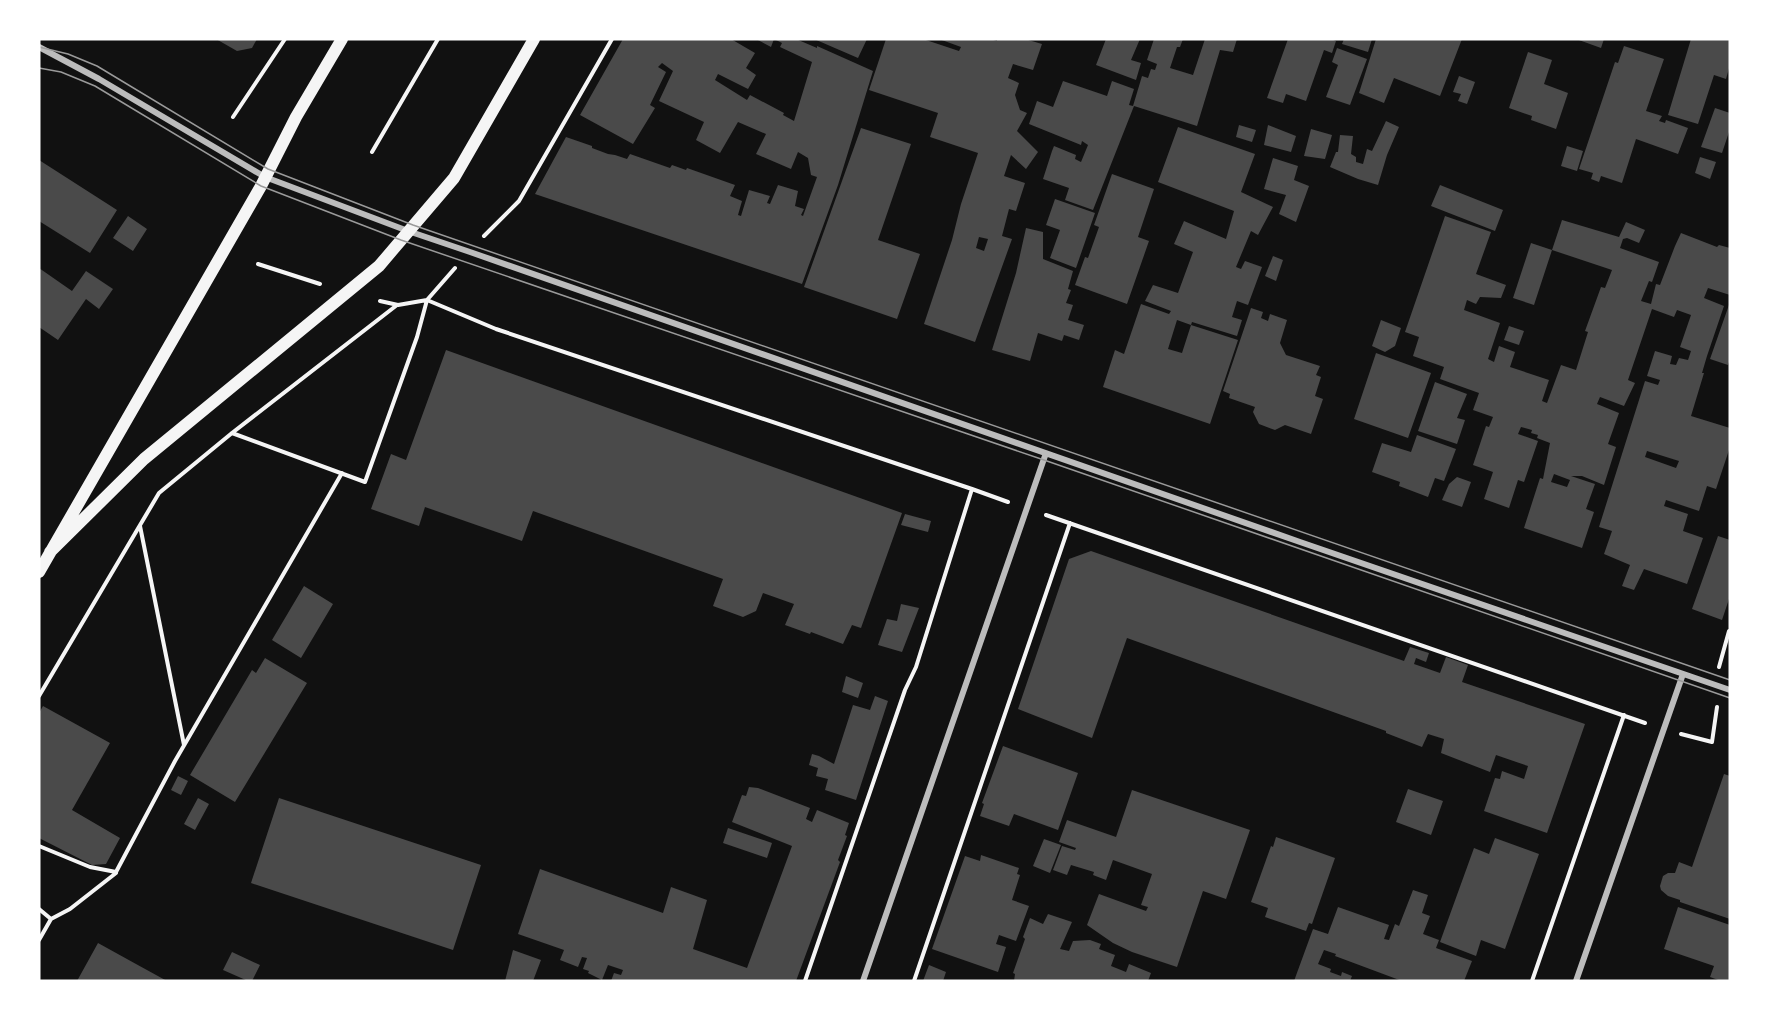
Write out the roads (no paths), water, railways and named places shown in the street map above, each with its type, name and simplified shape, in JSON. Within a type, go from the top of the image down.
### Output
[{"type":"main road","points":[[39,572],[342,39]]},
{"type":"main road","points":[[50,552],[144,459],[379,266],[454,178],[534,39]]},
{"type":"street","points":[[39,47],[99,79],[265,177],[408,231],[1730,690]]},
{"type":"street","points":[[863,981],[1046,453]]},
{"type":"street","points":[[1576,981],[1683,674]]},
{"type":"tram line","points":[[39,47],[68,54],[97,66],[268,169],[413,225],[1730,680]]},
{"type":"tram line","points":[[39,68],[61,72],[95,86],[261,186],[401,240],[1730,698]]}]
